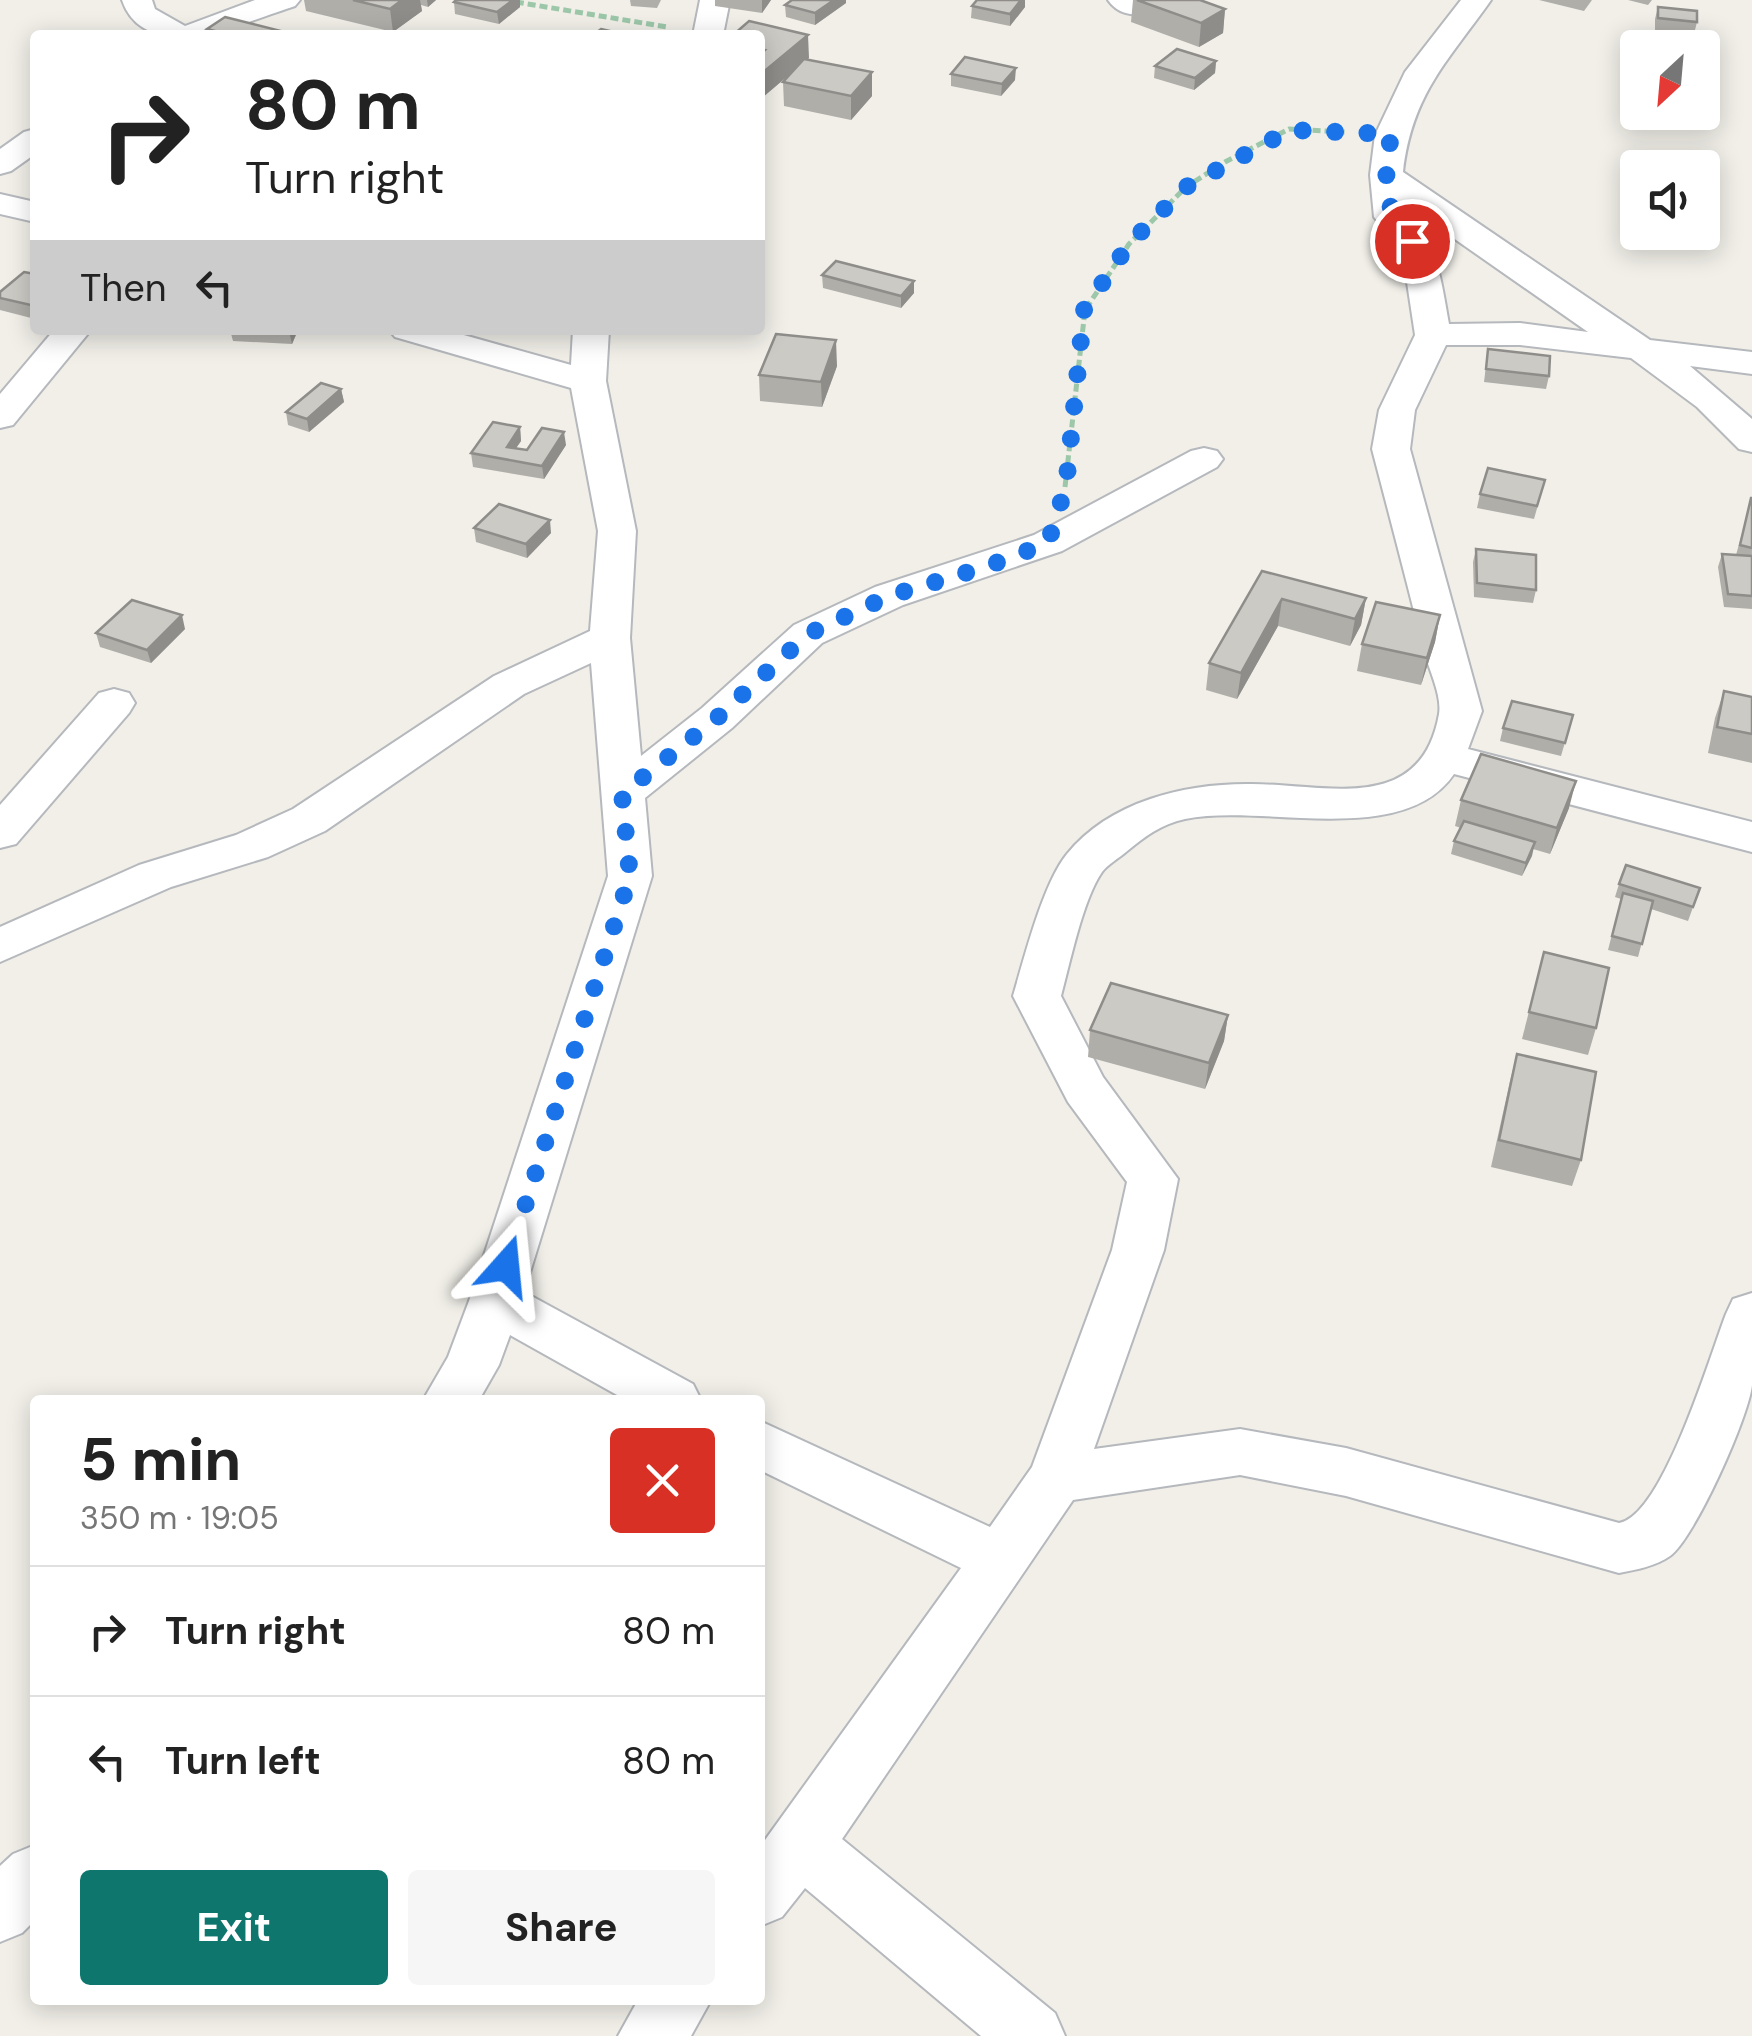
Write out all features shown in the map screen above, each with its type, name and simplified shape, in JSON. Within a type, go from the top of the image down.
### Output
[{"type":"street","points":[[137,0],[142,14],[170,30]]},
{"type":"street","points":[[199,30],[285,0]]},
{"type":"street","points":[[709,30],[715,0]]},
{"type":"street","points":[[765,1889],[801,1845],[1056,1478],[1138,1250],[1153,1179],[1085,1089],[1037,996],[1083,864],[1136,821],[1177,805],[1250,798],[1351,804],[1396,798],[1428,780],[1444,757],[1460,710],[1390,449],[1397,410],[1433,334],[1422,269],[1412,241],[1391,217],[1388,155],[1420,72],[1476,0]]},
{"type":"street","points":[[2,161],[30,142]]},
{"type":"street","points":[[1388,155],[1571,306],[1712,397],[1752,441]]},
{"type":"street","points":[[0,204],[30,211]]},
{"type":"street","points":[[1433,334],[1520,334],[1752,363]]},
{"type":"street","points":[[0,417],[69,335]]},
{"type":"street","points":[[425,335],[588,381]]},
{"type":"street","points":[[453,1395],[472,1365],[495,1301],[630,876],[610,638],[617,532],[588,381],[591,335]]},
{"type":"street","points":[[622,794],[717,718],[808,634],[889,596],[1048,543],[1204,459]]},
{"type":"street","points":[[0,946],[156,876],[252,846],[309,820],[509,686],[610,638]]},
{"type":"street","points":[[0,832],[114,703]]},
{"type":"street","points":[[1444,757],[1752,837]]},
{"type":"street","points":[[495,1301],[665,1395]]},
{"type":"street","points":[[1056,1478],[1240,1452],[1346,1472],[1618,1548],[1640,1545],[1656,1534],[1678,1500],[1752,1314]]},
{"type":"street","points":[[765,1446],[1000,1559]]},
{"type":"street","points":[[801,1845],[1032,2036]]},
{"type":"street","points":[[0,1911],[30,1880]]},
{"type":"street","points":[[651,2036],[674,2005]]},
{"type":"path","points":[[504,0],[684,30]]},
{"type":"path","points":[[1048,543],[1066,486],[1084,310],[1129,244],[1186,187],[1290,130],[1388,155]]},
{"type":"building","points":[[353,0],[402,0],[390,9]]},
{"type":"building","points":[[456,0],[513,0],[497,12]]},
{"type":"building","points":[[792,0],[834,0],[815,13],[785,5]]},
{"type":"building","points":[[977,0],[1021,0],[1010,14],[972,6]]},
{"type":"building","points":[[1137,0],[1200,0],[1225,9],[1201,23]]},
{"type":"building","points":[[1658,7],[1697,11],[1697,22],[1658,18]]},
{"type":"building","points":[[225,17],[277,30],[211,30],[207,29]]},
{"type":"building","points":[[749,21],[808,35],[765,71],[765,30],[739,30]]},
{"type":"building","points":[[1177,49],[1216,61],[1195,78],[1155,66]]},
{"type":"building","points":[[965,57],[1016,68],[1002,84],[951,74]]},
{"type":"building","points":[[804,59],[872,72],[851,96],[783,82]]},
{"type":"building","points":[[836,261],[914,281],[901,296],[822,275]]},
{"type":"building","points":[[24,272],[30,273],[30,305],[0,298],[0,292]]},
{"type":"building","points":[[776,334],[836,340],[821,382],[759,375]]},
{"type":"building","points":[[1488,349],[1550,356],[1549,376],[1486,369]]},
{"type":"building","points":[[321,383],[341,389],[307,419],[286,412]]},
{"type":"building","points":[[493,422],[520,427],[507,447],[527,450],[542,428],[564,432],[542,466],[471,453]]},
{"type":"building","points":[[1488,468],[1545,480],[1537,506],[1480,494]]},
{"type":"building","points":[[1752,498],[1752,548],[1740,545]]},
{"type":"building","points":[[499,504],[550,520],[526,544],[474,528]]},
{"type":"building","points":[[1476,549],[1536,555],[1536,590],[1477,583]]},
{"type":"building","points":[[1722,554],[1752,556],[1752,596],[1728,594]]},
{"type":"building","points":[[1262,571],[1366,598],[1355,619],[1282,599],[1241,673],[1209,663]]},
{"type":"building","points":[[132,600],[182,615],[147,650],[96,633]]},
{"type":"building","points":[[1376,602],[1440,615],[1427,658],[1362,644]]},
{"type":"building","points":[[1724,691],[1752,697],[1752,734],[1717,727]]},
{"type":"building","points":[[1512,701],[1573,715],[1565,743],[1503,728]]},
{"type":"building","points":[[1481,754],[1576,781],[1557,828],[1461,800]]},
{"type":"building","points":[[1464,821],[1535,842],[1526,863],[1454,841]]},
{"type":"building","points":[[1626,865],[1700,888],[1693,907],[1619,884]]},
{"type":"building","points":[[1623,893],[1653,901],[1642,944],[1612,936]]},
{"type":"building","points":[[1544,952],[1609,968],[1596,1028],[1529,1012]]},
{"type":"building","points":[[1111,983],[1228,1015],[1209,1063],[1090,1030]]},
{"type":"building","points":[[1517,1054],[1596,1072],[1581,1160],[1499,1140]]},
{"type":"route","points":[[506,1266],[630,876],[622,794],[717,718],[808,634],[889,596],[1048,543],[1066,486],[1084,310],[1129,244],[1186,187],[1225,162],[1290,130],[1391,134],[1386,175],[1391,217],[1412,241]]}]
